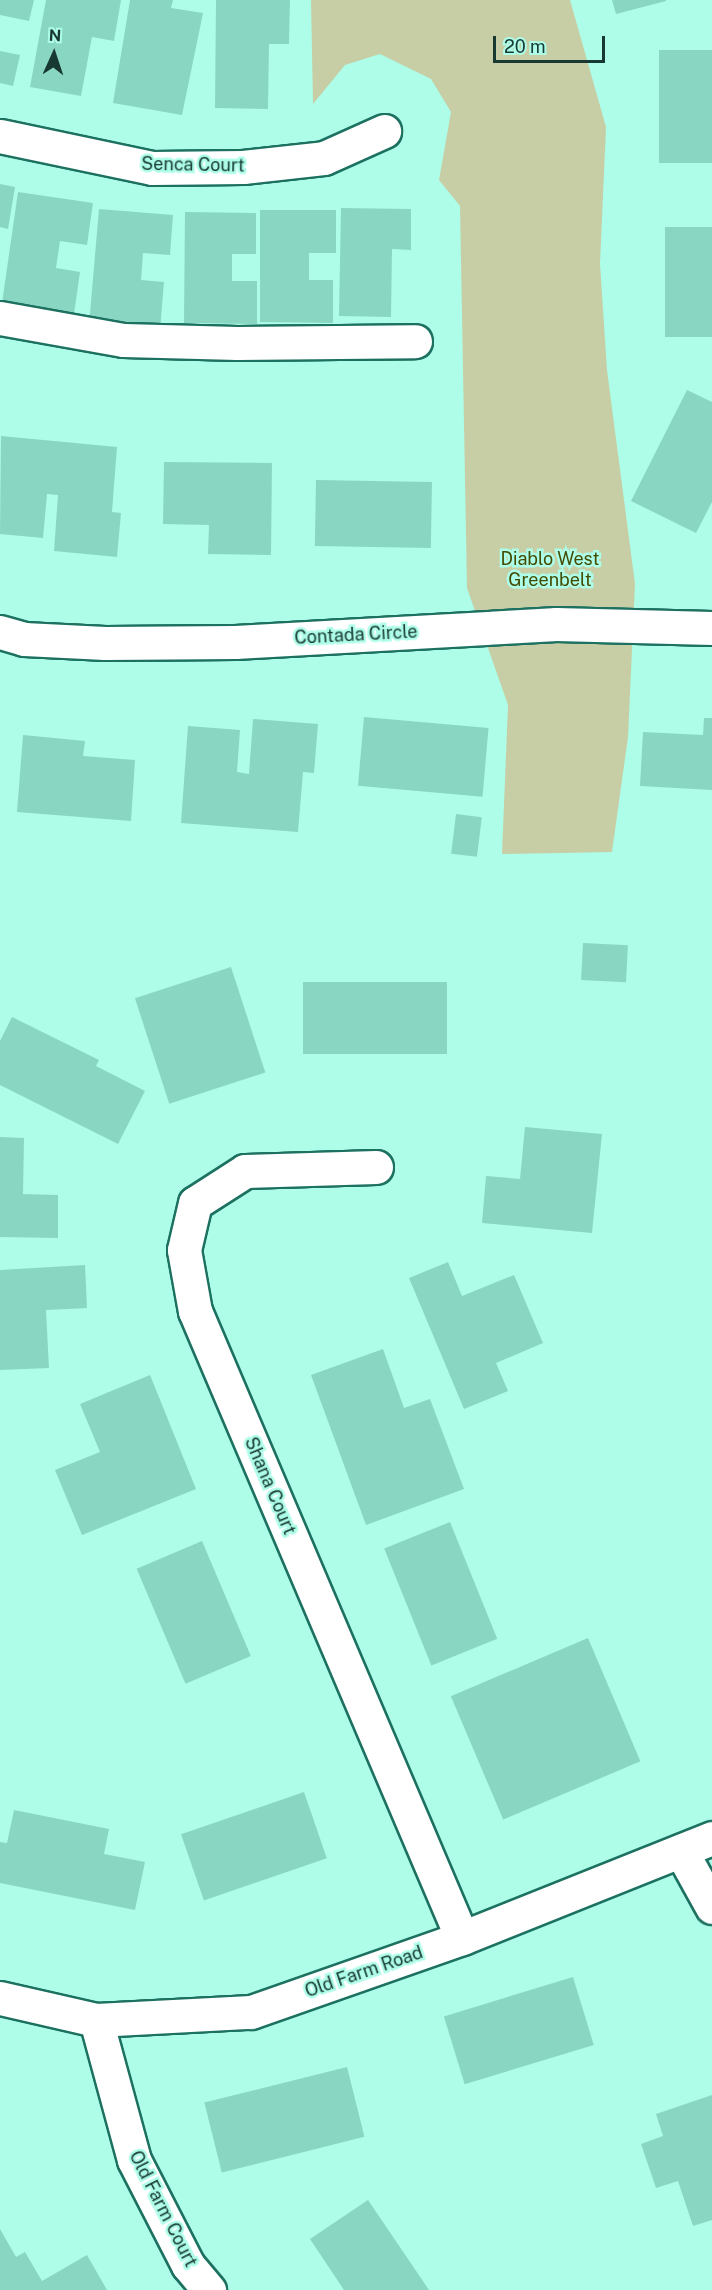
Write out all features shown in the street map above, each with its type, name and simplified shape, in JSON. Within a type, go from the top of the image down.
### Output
[{"type":"street","name":"Senca Court","points":[[0,136],[152,168],[220,168],[324,158],[384,131]]},
{"type":"street","points":[[0,318],[66,331],[155,342],[415,341]]},
{"type":"street","name":"Contada Circle","points":[[0,632],[24,639],[105,643],[235,642],[556,624],[712,628]]},
{"type":"street","name":"Shana Court","points":[[376,1167],[245,1171],[195,1203],[184,1250],[195,1311],[462,1938]]},
{"type":"street","name":"Old Farm Road","points":[[0,1998],[96,2020],[250,2012],[462,1938],[712,1838]]},
{"type":"street","points":[[681,1851],[712,1907]]},
{"type":"street","name":"Old Farm Court","points":[[96,2020],[134,2160],[188,2265],[209,2290]]},
{"type":"green space","name":"Diablo West Greenbelt","points":[[311,0],[570,0],[606,127],[600,264],[607,370],[635,584],[628,737],[612,852],[502,854],[508,705],[467,588],[460,206],[439,180],[451,112],[431,79],[380,54],[345,65],[313,104]]},
{"type":"building","points":[[0,0],[34,0],[29,21],[0,15]]},
{"type":"building","points":[[46,0],[121,0],[114,41],[92,37],[81,96],[30,87]]},
{"type":"building","points":[[130,0],[173,0],[171,8],[203,13],[182,115],[113,103]]},
{"type":"building","points":[[216,0],[290,0],[289,44],[269,44],[268,109],[215,108]]},
{"type":"building","points":[[612,0],[666,0],[666,1],[616,14]]},
{"type":"building","points":[[659,50],[712,50],[712,163],[659,163]]},
{"type":"building","points":[[0,51],[20,55],[13,86],[0,83]]},
{"type":"building","points":[[0,184],[15,187],[8,229],[0,227]]},
{"type":"building","points":[[18,192],[93,203],[87,245],[60,241],[56,268],[80,272],[74,314],[2,303]]},
{"type":"building","points":[[341,208],[411,209],[411,250],[392,249],[391,317],[339,316]]},
{"type":"building","points":[[99,209],[173,215],[170,255],[143,253],[141,280],[164,282],[160,330],[89,325]]},
{"type":"building","points":[[260,210],[336,210],[336,253],[309,253],[309,280],[333,280],[333,323],[260,322]]},
{"type":"building","points":[[185,212],[256,213],[256,254],[232,254],[232,281],[257,281],[257,324],[184,323]]},
{"type":"building","points":[[665,227],[712,227],[712,337],[665,337]]},
{"type":"building","points":[[687,390],[712,402],[712,502],[696,533],[631,501]]},
{"type":"building","points":[[1,436],[117,447],[112,512],[121,513],[117,557],[54,551],[58,495],[47,494],[43,538],[0,534]]},
{"type":"building","points":[[164,462],[272,463],[271,555],[208,554],[209,525],[163,524]]},
{"type":"building","points":[[316,480],[432,482],[431,548],[315,546]]},
{"type":"building","points":[[364,717],[489,728],[483,797],[358,786]]},
{"type":"building","points":[[704,718],[712,718],[712,790],[640,786],[643,732],[703,735]]},
{"type":"building","points":[[253,719],[318,724],[314,773],[303,772],[298,832],[181,823],[188,726],[240,730],[237,772],[249,774]]},
{"type":"building","points":[[23,735],[85,741],[83,756],[135,760],[131,821],[17,812]]},
{"type":"building","points":[[456,814],[482,817],[477,857],[451,854]]},
{"type":"building","points":[[583,943],[628,945],[626,982],[581,980]]},
{"type":"building","points":[[231,967],[265,1073],[169,1104],[135,998]]},
{"type":"building","points":[[303,982],[447,982],[447,1054],[303,1054]]},
{"type":"building","points":[[12,1017],[99,1060],[96,1066],[145,1091],[118,1144],[0,1085],[0,1041]]},
{"type":"building","points":[[525,1127],[602,1134],[592,1233],[482,1223],[486,1176],[520,1179]]},
{"type":"building","points":[[0,1137],[24,1138],[23,1194],[58,1195],[58,1238],[0,1237]]},
{"type":"building","points":[[448,1262],[462,1296],[514,1275],[543,1343],[496,1363],[508,1391],[464,1409],[409,1278]]},
{"type":"building","points":[[85,1265],[87,1308],[46,1310],[49,1368],[0,1370],[0,1270]]},
{"type":"building","points":[[383,1349],[404,1408],[430,1399],[464,1489],[366,1525],[311,1375]]},
{"type":"building","points":[[150,1375],[196,1489],[82,1535],[55,1470],[100,1452],[80,1404]]},
{"type":"building","points":[[450,1522],[497,1639],[431,1665],[384,1549]]},
{"type":"building","points":[[202,1541],[251,1656],[185,1684],[137,1569]]},
{"type":"building","points":[[588,1638],[640,1761],[503,1820],[451,1696]]},
{"type":"building","points":[[304,1792],[327,1858],[204,1901],[181,1834]]},
{"type":"building","points":[[14,1810],[109,1829],[104,1854],[145,1862],[135,1910],[0,1883],[0,1842],[7,1843]]},
{"type":"building","points":[[573,1977],[594,2045],[465,2084],[444,2016]]},
{"type":"building","points":[[347,2067],[364,2137],[222,2172],[204,2103]]},
{"type":"building","points":[[712,2095],[712,2220],[693,2226],[678,2181],[656,2188],[641,2144],[663,2136],[656,2114]]},
{"type":"building","points":[[368,2200],[429,2290],[344,2290],[310,2239]]},
{"type":"building","points":[[0,2229],[16,2257],[25,2252],[42,2281],[87,2255],[107,2290],[0,2290]]}]
